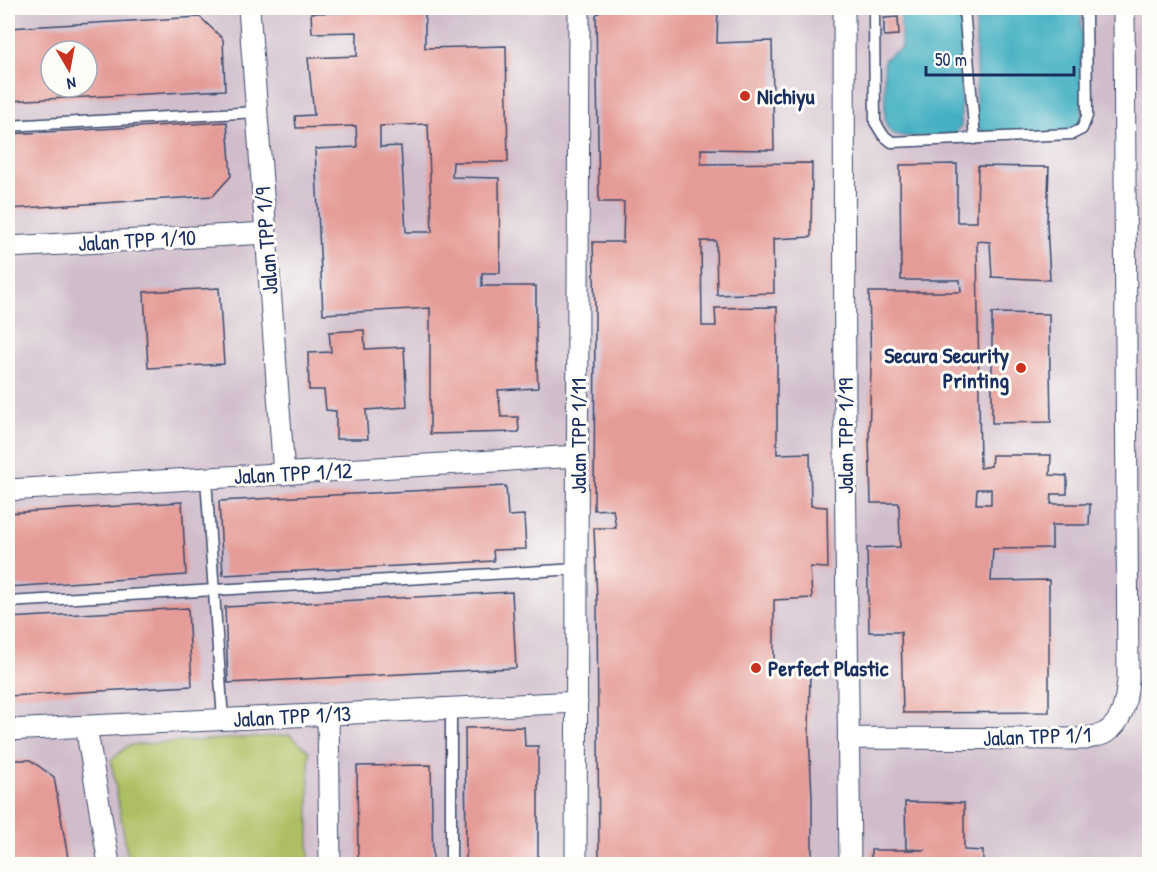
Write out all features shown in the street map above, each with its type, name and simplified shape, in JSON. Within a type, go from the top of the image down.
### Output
[{"type":"street","name":"Jalan TPP 1/9","points":[[249,8],[284,474]]},
{"type":"street","name":"Jalan TPP 1/11","points":[[576,864],[579,8]]},
{"type":"street","name":"Jalan TPP 1/19","points":[[844,8],[845,454],[850,864]]},
{"type":"street","name":"Jalan TPP 1/1","points":[[849,738],[1085,739],[1105,733],[1118,721],[1126,701],[1128,680],[1125,8]]},
{"type":"street","name":"Jalan TPP 1/10","points":[[8,247],[266,232]]},
{"type":"street","name":"Jalan TPP 1/12","points":[[8,490],[578,456]]},
{"type":"street","name":"Jalan TPP 1/13","points":[[8,730],[577,702]]},
{"type":"street","points":[[328,714],[330,864]]},
{"type":"street","points":[[86,726],[109,864]]},
{"type":"lane","points":[[876,8],[874,13],[875,122],[883,135],[892,142],[1072,134],[1082,129],[1087,116],[1086,8]]},
{"type":"lane","points":[[964,8],[975,139]]},
{"type":"lane","points":[[8,126],[256,112]]},
{"type":"lane","points":[[206,478],[223,720]]},
{"type":"lane","points":[[8,602],[577,569]]},
{"type":"lane","points":[[450,709],[451,864]]},
{"type":"shaded area","points":[[8,8],[1149,8],[1149,864],[8,864]]},
{"type":"green space","points":[[290,735],[309,751],[309,864],[129,864],[111,760],[129,745]]},
{"type":"water","points":[[901,8],[960,8],[961,126],[955,134],[903,136],[891,132],[888,128],[885,119],[884,60],[901,49]]},
{"type":"water","points":[[976,8],[1081,8],[1082,118],[1075,128],[1067,132],[992,134],[982,132],[976,124]]},
{"type":"building","points":[[606,8],[718,8],[717,43],[772,41],[774,150],[701,149],[701,164],[812,163],[811,237],[773,239],[774,293],[717,295],[716,241],[701,241],[702,326],[716,326],[715,308],[777,307],[777,454],[810,453],[811,506],[827,507],[828,568],[810,567],[812,598],[774,600],[774,667],[810,667],[812,864],[599,862],[597,600],[594,528],[616,528],[613,509],[594,510],[593,242],[623,242],[624,202],[599,202],[596,15]]},
{"type":"building","points":[[425,11],[425,48],[506,46],[508,162],[453,162],[452,177],[499,178],[500,273],[482,273],[482,286],[536,286],[538,388],[498,390],[501,417],[518,417],[519,432],[430,434],[430,308],[323,314],[315,149],[357,147],[356,126],[296,128],[295,116],[314,115],[308,58],[357,56],[357,32],[312,33],[311,13]],"holes":[[[428,124],[432,232],[406,232],[401,146],[380,147],[380,126]]]},
{"type":"building","points":[[200,17],[223,39],[225,90],[99,96],[99,39],[39,39],[39,99],[47,99],[8,101],[8,28]]},
{"type":"building","points":[[898,17],[899,35],[884,36],[884,18]]},
{"type":"building","points":[[227,122],[231,176],[213,196],[8,209],[8,134]]},
{"type":"building","points":[[957,164],[957,222],[977,222],[978,166],[1049,167],[1047,223],[1050,280],[992,277],[990,242],[977,241],[980,468],[991,466],[992,455],[1051,455],[1050,475],[1067,476],[1067,494],[1052,494],[1051,504],[1090,504],[1089,525],[1052,525],[1052,548],[993,549],[991,581],[1049,580],[1049,712],[903,713],[901,632],[869,632],[867,548],[900,547],[899,503],[871,503],[869,292],[961,292],[960,280],[901,280],[900,165]],"holes":[[[977,489],[991,489],[991,504],[976,504]]]},
{"type":"building","points":[[219,288],[224,364],[148,368],[144,292]]},
{"type":"building","name":"Secura Security Printing","points":[[992,313],[1049,314],[1051,422],[992,423]]},
{"type":"building","points":[[364,330],[365,349],[404,347],[407,407],[366,410],[368,439],[336,439],[336,411],[326,410],[324,390],[309,390],[308,353],[331,352],[329,332]]},
{"type":"building","points":[[506,486],[508,516],[524,515],[526,549],[493,550],[494,561],[223,575],[219,501]]},
{"type":"building","points":[[182,502],[186,575],[8,587],[8,513]]},
{"type":"building","points":[[512,592],[516,668],[228,683],[225,607]]},
{"type":"building","points":[[188,608],[192,686],[8,696],[8,618]]},
{"type":"building","points":[[524,727],[525,746],[538,746],[538,864],[466,864],[465,728]]},
{"type":"building","points":[[8,760],[30,760],[54,777],[69,864],[8,864]]},
{"type":"building","points":[[431,765],[433,864],[358,864],[357,766]]},
{"type":"building","points":[[905,802],[964,803],[964,850],[983,851],[983,864],[871,864],[871,850],[925,850],[906,849]]},
{"type":"place","name":"Nichiyu","points":[[745,96]]},
{"type":"place","name":"Secura Security Printing","points":[[1021,368]]},
{"type":"place","name":"Perfect Plastic","points":[[756,668]]}]
